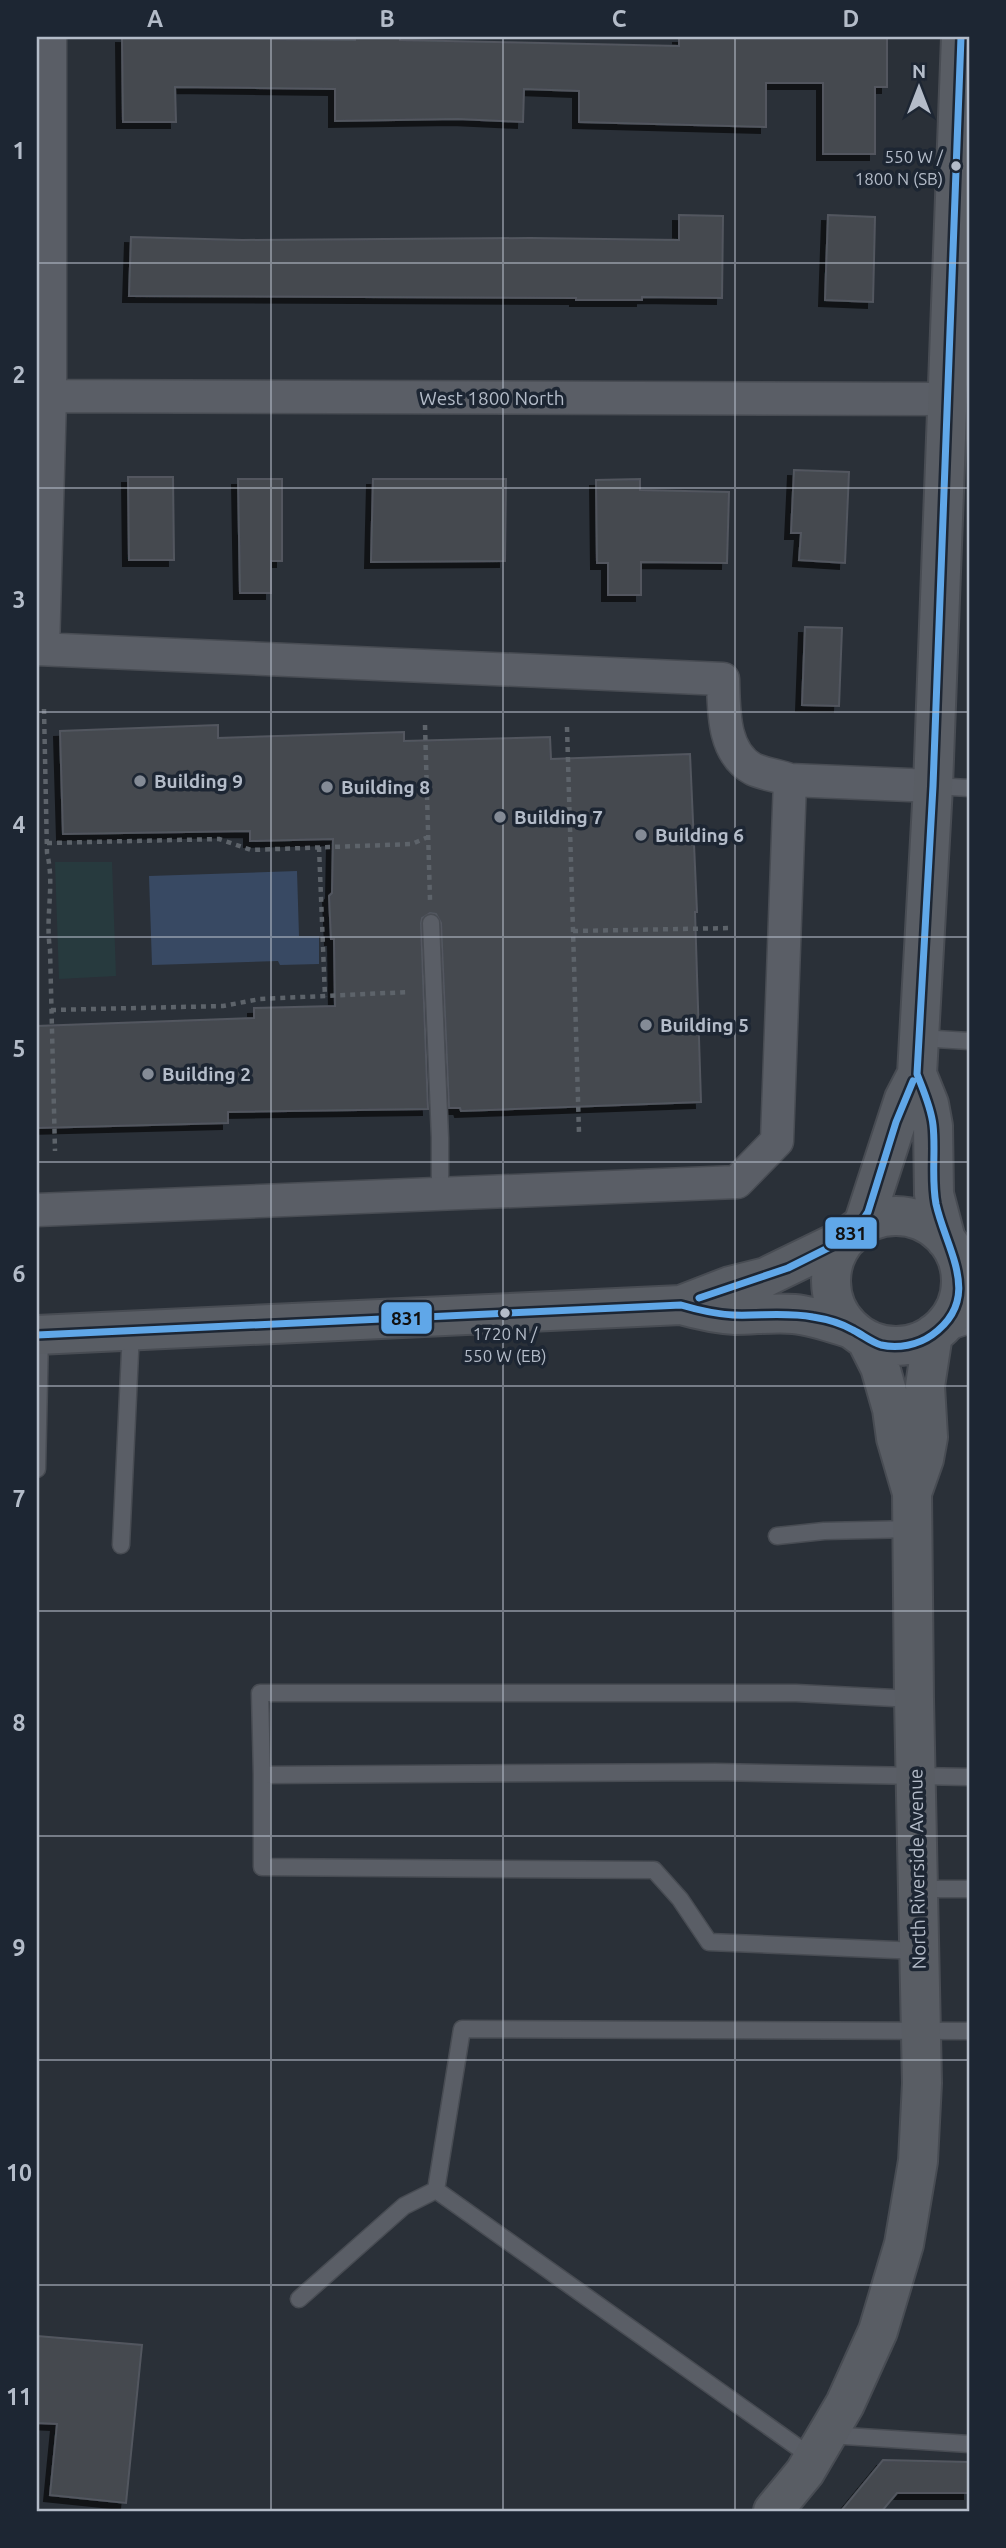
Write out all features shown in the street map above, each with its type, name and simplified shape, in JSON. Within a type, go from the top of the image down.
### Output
[{"type":"street","points":[[50,37],[40,649],[723,679],[725,727],[735,750],[752,768],[790,779],[951,787]]},
{"type":"street","points":[[859,1334],[841,1316],[834,1301],[831,1284],[833,1264],[839,1250],[856,1230],[918,1056],[951,787],[947,400],[960,283],[961,37]]},
{"type":"street","name":"West 1800 North","points":[[43,396],[947,400]]},
{"type":"street","points":[[37,1210],[737,1182],[777,1141],[790,779]]},
{"type":"street","points":[[38,1335],[681,1305],[735,1315],[772,1312],[798,1314],[826,1320],[882,1345],[898,1346],[924,1340],[949,1326],[961,1286],[956,1249],[934,1194],[933,1126],[918,1056]]},
{"type":"street","points":[[681,1305],[730,1286],[766,1278],[856,1230],[890,1216],[906,1217],[929,1225],[956,1249]]},
{"type":"street","name":"North Riverside Avenue","points":[[913,1511],[928,1437],[925,1386],[949,1326]]},
{"type":"street","name":"North Riverside Avenue","points":[[773,2511],[805,2472],[845,2404],[878,2331],[904,2244],[918,2161],[922,2083],[913,1511],[892,1409],[880,1367],[859,1334]]},
{"type":"lane","points":[[431,923],[440,1194]]},
{"type":"lane","points":[[918,1056],[969,1041]]},
{"type":"lane","points":[[121,1545],[131,1332]]},
{"type":"lane","points":[[37,1469],[38,1335]]},
{"type":"lane","points":[[777,1536],[824,1531],[913,1511]]},
{"type":"lane","points":[[914,1699],[796,1693],[260,1693],[262,1867],[654,1870],[680,1899],[709,1942],[919,1951]]},
{"type":"lane","points":[[262,1775],[715,1772],[969,1777]]},
{"type":"lane","points":[[918,1889],[969,1889]]},
{"type":"lane","points":[[436,2190],[462,2029],[969,2031]]},
{"type":"lane","points":[[299,2299],[404,2206],[436,2190]]},
{"type":"lane","points":[[436,2190],[820,2446],[969,2444]]},
{"type":"path","points":[[44,709],[47,844],[51,873],[47,929],[50,948],[55,1151]]},
{"type":"path","points":[[425,726],[431,923]]},
{"type":"path","points":[[567,727],[579,1133]]},
{"type":"path","points":[[47,844],[219,839],[251,850],[412,844],[428,837]]},
{"type":"path","points":[[319,848],[325,997]]},
{"type":"path","points":[[573,931],[733,928]]},
{"type":"path","points":[[51,1010],[223,1006],[260,999],[434,991]]},
{"type":"green space","points":[[55,862],[112,862],[116,976],[59,979]]},
{"type":"water","points":[[297,871],[299,936],[319,936],[319,964],[280,965],[278,961],[152,965],[149,876]]},
{"type":"building","points":[[122,37],[355,40],[355,37],[400,37],[400,40],[679,46],[679,37],[887,37],[887,87],[875,87],[875,154],[823,154],[823,83],[766,83],[766,127],[579,122],[579,91],[524,89],[523,122],[458,119],[335,121],[335,89],[175,87],[176,122],[123,122]]},
{"type":"building","points":[[679,215],[723,216],[722,298],[576,300],[129,296],[131,237],[242,240],[679,240]]},
{"type":"building","points":[[828,215],[875,217],[873,302],[825,300]]},
{"type":"building","points":[[794,470],[849,472],[845,563],[799,560],[801,533],[791,533]]},
{"type":"building","points":[[128,477],[173,477],[174,560],[129,560]]},
{"type":"building","points":[[238,479],[282,479],[282,561],[271,561],[271,593],[240,593]]},
{"type":"building","points":[[373,479],[506,479],[505,561],[371,562]]},
{"type":"building","points":[[640,479],[640,490],[729,492],[727,563],[641,562],[641,595],[608,595],[608,563],[597,563],[596,480]]},
{"type":"building","points":[[805,627],[842,628],[839,706],[802,705]]},
{"type":"building","points":[[218,725],[218,738],[404,732],[404,741],[550,737],[551,759],[690,754],[701,1102],[461,1111],[460,1108],[449,1108],[441,923],[436,914],[430,913],[422,918],[421,923],[428,1109],[228,1112],[228,1123],[37,1128],[37,1026],[254,1018],[254,1008],[335,1006],[334,939],[331,939],[329,896],[332,893],[333,839],[250,841],[250,831],[63,834],[60,731]]},
{"type":"building","points":[[37,2336],[142,2345],[126,2503],[50,2495],[57,2424],[37,2423]]},
{"type":"building","points":[[883,2460],[969,2462],[969,2493],[897,2493],[882,2511],[841,2511]]},
{"type":"transit line","name":"831","points":[[37,1335],[681,1305],[726,1314],[818,1318],[844,1325],[877,1344],[894,1347],[914,1344],[932,1335],[948,1321],[956,1305],[959,1289],[957,1273],[936,1204],[933,1125],[929,1105],[917,1074],[933,786],[961,37]]},
{"type":"transit line","name":"831","points":[[699,1298],[788,1268],[834,1245],[857,1229],[868,1212],[896,1122],[913,1081]]},
{"type":"place","name":"550 W / 1800 N (SB)","points":[[956,166]]},
{"type":"place","name":"Building 9","points":[[140,781]]},
{"type":"place","name":"Building 8","points":[[327,787]]},
{"type":"place","name":"Building 7","points":[[500,817]]},
{"type":"place","name":"Building 6","points":[[641,835]]},
{"type":"place","name":"Building 5","points":[[646,1025]]},
{"type":"place","name":"Building 2","points":[[148,1074]]},
{"type":"place","name":"1720 N / 550 W (EB)","points":[[505,1313]]}]
